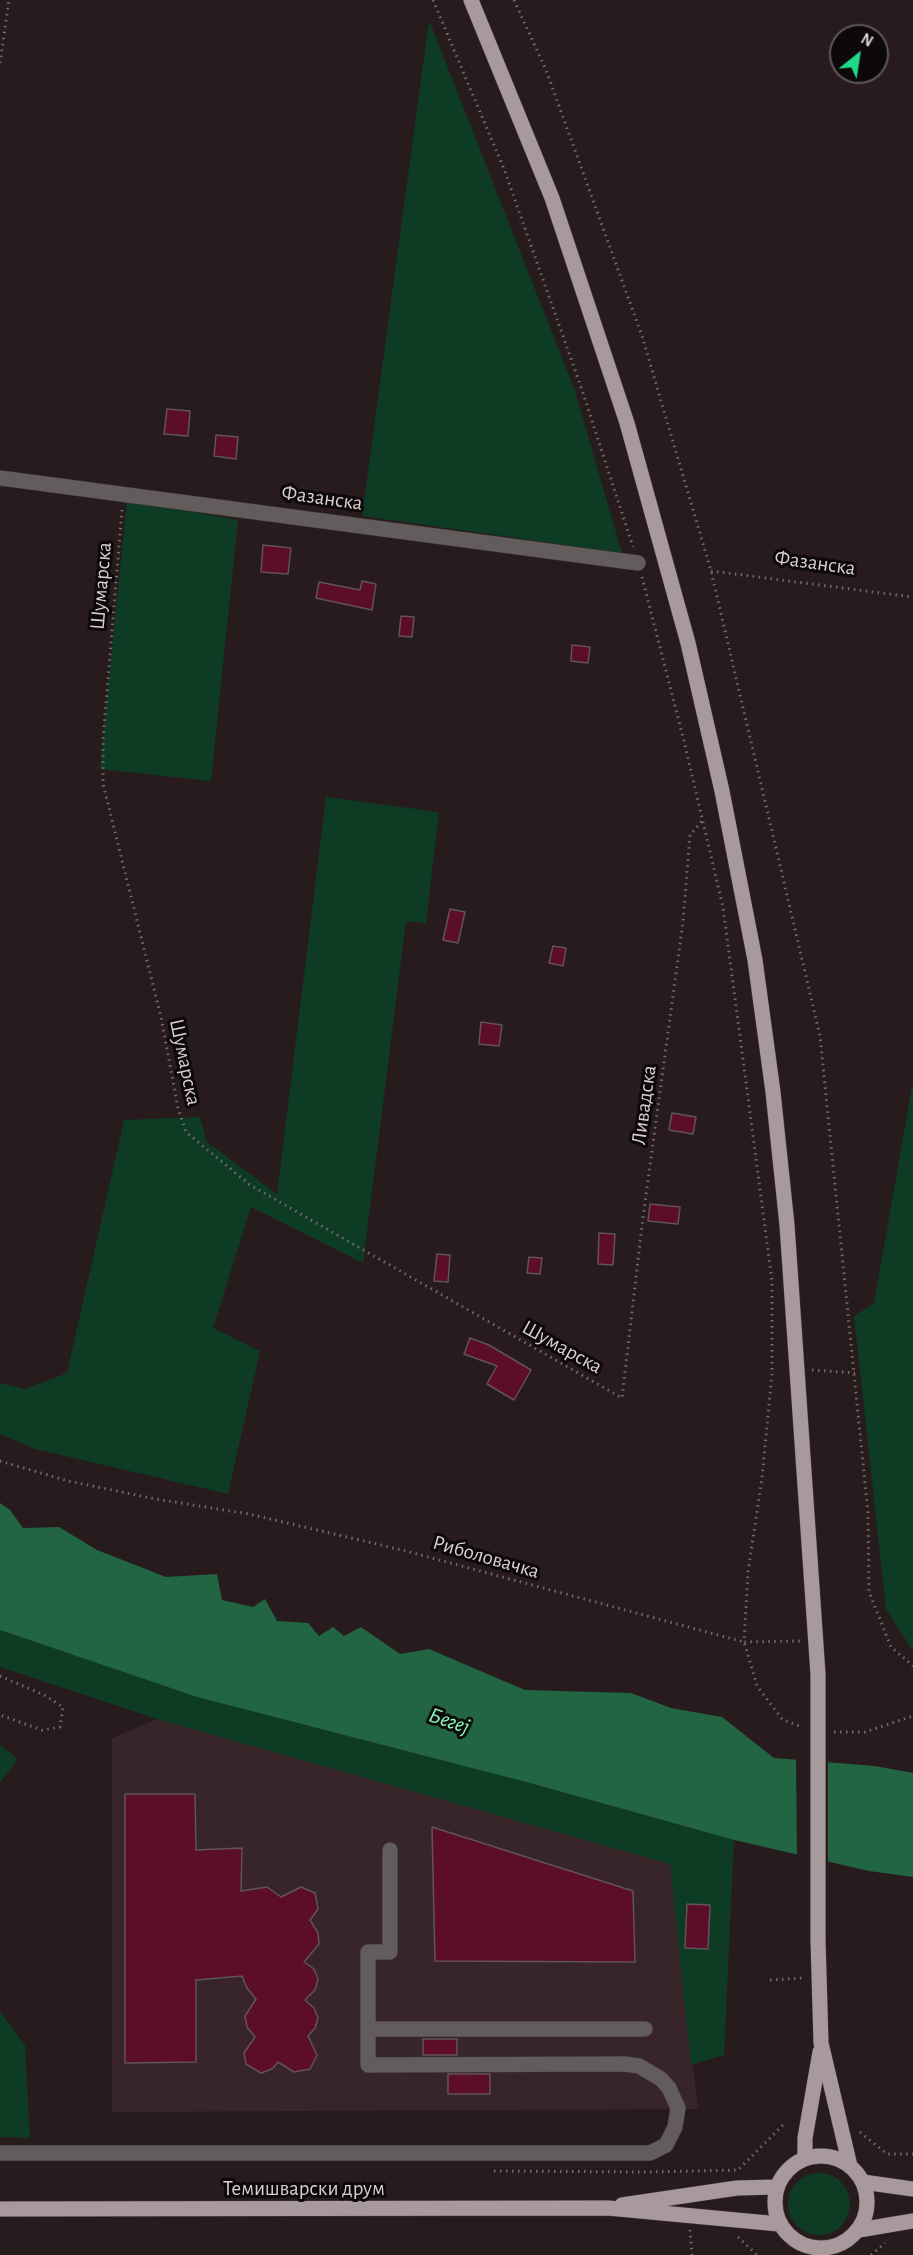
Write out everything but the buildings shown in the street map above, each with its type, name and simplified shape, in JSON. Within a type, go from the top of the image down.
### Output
[{"type":"main road","points":[[471,0],[552,198],[627,423],[688,643],[722,791],[754,960],[773,1092],[787,1225],[818,1674],[818,1941],[821,2043],[805,2138],[805,2158]]},
{"type":"main road","points":[[821,2043],[850,2166]]},
{"type":"main road","points":[[821,2156],[836,2158],[850,2166],[863,2182],[867,2207],[859,2230],[845,2242],[827,2249],[809,2247],[792,2239],[779,2224],[775,2212],[777,2187],[793,2165],[805,2158],[821,2156]]},
{"type":"main road","points":[[863,2182],[913,2189]]},
{"type":"main road","name":"Темишварски друм","points":[[608,2208],[744,2187],[777,2187]]},
{"type":"main road","name":"Темишварски друм","points":[[0,2209],[608,2208],[779,2224]]},
{"type":"main road","points":[[859,2230],[913,2221]]},
{"type":"street","name":"Фазанска","points":[[0,478],[638,562]]},
{"type":"street","points":[[0,2153],[650,2153],[666,2145],[675,2127],[678,2108],[669,2088],[651,2072],[639,2067],[624,2064],[368,2065],[368,1952],[390,1952],[390,1850]]},
{"type":"street","points":[[368,2029],[645,2029]]},
{"type":"path","points":[[0,63],[9,0]]},
{"type":"path","points":[[433,0],[504,169],[582,390],[638,562],[723,907],[772,1281],[772,1372],[762,1478],[748,1572],[744,1642],[758,1686],[782,1719],[808,1729]]},
{"type":"path","name":"Шумарска","points":[[123,493],[103,740],[103,784],[161,1017],[178,1108],[186,1132],[250,1185],[622,1398]]},
{"type":"path","name":"Фазанска","points":[[711,571],[913,597]]},
{"type":"path","name":"Ливадска","points":[[622,1398],[643,1217],[682,933],[690,835],[703,821]]},
{"type":"path","points":[[798,1369],[855,1373]]},
{"type":"path","name":"Риболовачка","points":[[0,1461],[68,1480],[156,1499],[249,1514],[402,1550],[744,1642],[815,1640]]},
{"type":"path","points":[[0,1676],[44,1695],[63,1707],[60,1727],[42,1730],[0,1715]]},
{"type":"path","points":[[826,1732],[866,1732],[913,1716]]},
{"type":"path","points":[[770,1980],[819,1977]]},
{"type":"path","points":[[738,2170],[784,2124]]},
{"type":"path","points":[[854,2127],[887,2154],[913,2154]]},
{"type":"path","points":[[688,2216],[693,2255]]},
{"type":"path","points":[[737,2236],[757,2255]]},
{"type":"path","points":[[871,2255],[885,2243]]},
{"type":"shaded area","points":[[429,20],[575,391],[622,553],[362,516]]},
{"type":"shaded area","points":[[127,500],[238,520],[211,781],[100,769]]},
{"type":"shaded area","points":[[326,797],[439,812],[426,923],[406,921],[363,1263],[251,1207],[213,1328],[260,1351],[228,1494],[35,1449],[0,1434],[0,1383],[25,1389],[67,1373],[124,1120],[200,1117],[207,1142],[277,1194]]},
{"type":"shaded area","points":[[913,1081],[913,1651],[886,1609],[854,1316],[874,1303]]},
{"type":"shaded area","points":[[0,1630],[197,1697],[518,1780],[734,1840],[724,2055],[691,2065],[670,1864],[157,1719],[0,1667]]},
{"type":"shaded area","points":[[157,1719],[670,1864],[698,2109],[112,2112],[112,1738]]},
{"type":"shaded area","points":[[0,1745],[18,1759],[0,1783]]},
{"type":"shaded area","points":[[0,2012],[25,2045],[30,2138],[0,2137]]},
{"type":"shaded area","points":[[819,2173],[836,2178],[841,2182],[845,2187],[850,2204],[845,2221],[841,2226],[836,2230],[819,2235],[802,2230],[797,2226],[793,2221],[788,2204],[793,2187],[797,2182],[802,2178]]},
{"type":"water","name":"Бегеј","points":[[0,1503],[10,1510],[23,1528],[59,1527],[97,1550],[166,1577],[217,1574],[222,1600],[253,1607],[265,1599],[277,1621],[308,1623],[319,1636],[333,1627],[344,1636],[361,1627],[400,1654],[429,1649],[525,1690],[631,1693],[671,1708],[722,1717],[774,1758],[875,1766],[913,1773],[913,1877],[869,1871],[734,1840],[526,1782],[197,1697],[0,1630]]},
{"type":"pier","points":[[796,1757],[828,1759],[828,1865],[797,1858]]}]
